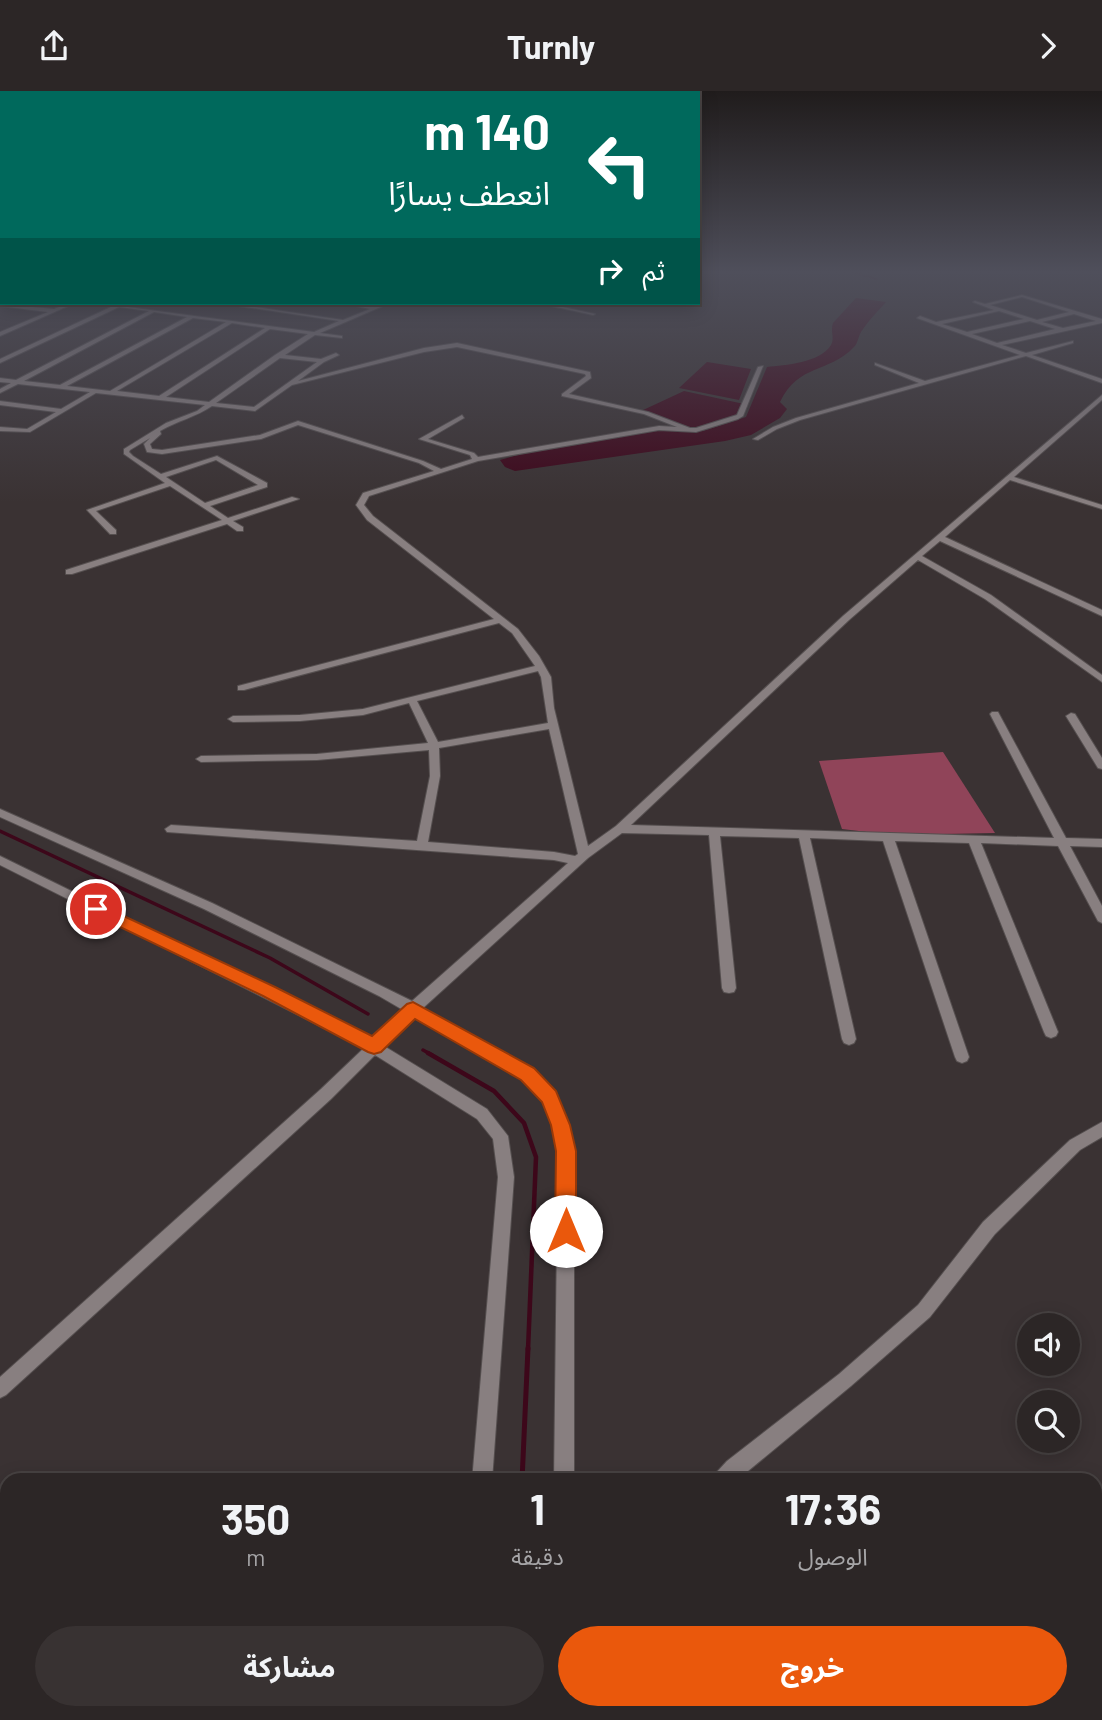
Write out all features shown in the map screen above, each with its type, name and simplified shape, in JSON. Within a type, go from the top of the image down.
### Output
[{"type":"street","points":[[0,361],[25,349]]},
{"type":"street","points":[[0,391],[81,349]]},
{"type":"street","points":[[61,388],[132,349]]},
{"type":"street","points":[[109,393],[184,349]]},
{"type":"street","points":[[159,399],[236,349]]},
{"type":"street","points":[[240,529],[126,453],[127,449],[150,433],[206,406],[288,349]]},
{"type":"street","points":[[293,384],[435,349]]},
{"type":"street","points":[[476,349],[588,373],[589,377],[564,395],[646,413],[690,430]]},
{"type":"street","points":[[1009,349],[1102,381]]},
{"type":"street","points":[[756,439],[798,419],[1048,349]]},
{"type":"street","points":[[0,380],[206,406],[255,409],[322,361],[336,355]]},
{"type":"street","points":[[277,356],[322,361]]},
{"type":"street","points":[[877,364],[927,384]]},
{"type":"street","points":[[581,858],[553,725],[546,677],[541,667],[515,631],[370,518],[360,505],[366,495],[476,459],[621,433],[668,427],[690,430],[740,416],[761,367]]},
{"type":"street","points":[[0,429],[26,432],[94,392]]},
{"type":"street","points":[[0,1389],[326,1094],[413,1009],[581,858],[620,829],[738,716],[939,537],[1012,478],[1102,397]]},
{"type":"street","points":[[0,403],[63,411]]},
{"type":"street","points":[[206,406],[211,408],[208,414],[168,428],[154,436],[146,449],[162,452],[261,437],[299,423],[415,460],[441,472]]},
{"type":"street","points":[[462,417],[422,439],[472,454],[476,459]]},
{"type":"street","points":[[161,476],[217,458],[264,485],[205,505]]},
{"type":"street","points":[[1012,478],[1102,506]]},
{"type":"street","points":[[113,532],[92,510],[172,483]]},
{"type":"street","points":[[69,572],[295,499]]},
{"type":"street","points":[[939,537],[1102,613]]},
{"type":"street","points":[[918,557],[988,597],[1102,679]]},
{"type":"street","points":[[242,688],[501,620]]},
{"type":"street","points":[[233,719],[300,718],[363,712],[413,702],[541,667]]},
{"type":"street","points":[[413,702],[434,745],[435,776],[422,845]]},
{"type":"street","points":[[995,714],[1102,918]]},
{"type":"street","points":[[1071,716],[1102,766]]},
{"type":"street","points":[[201,759],[317,757],[434,745],[553,725]]},
{"type":"street","points":[[0,813],[208,906],[384,992],[528,1074],[549,1097],[561,1125],[566,1151],[564,1473]]},
{"type":"street","points":[[171,829],[581,858]]},
{"type":"street","points":[[620,829],[1102,843]]},
{"type":"street","points":[[713,833],[729,988]]},
{"type":"street","points":[[804,835],[849,1039]]},
{"type":"street","points":[[888,837],[961,1058]]},
{"type":"street","points":[[973,839],[1051,1032]]},
{"type":"street","points":[[0,860],[374,1046],[482,1114],[500,1136],[506,1177],[483,1473]]},
{"type":"street","points":[[732,1473],[845,1381],[924,1311],[989,1229],[1075,1145],[1102,1129]]},
{"type":"shaded area","points":[[852,349],[844,356],[796,381],[780,402],[787,409],[780,418],[751,435],[515,471],[505,467],[500,460],[532,451],[622,435],[666,429],[703,431],[746,417],[767,367],[802,362],[826,351]]},
{"type":"shaded area","points":[[707,362],[751,369],[739,400],[679,388]]},
{"type":"shaded area","points":[[684,391],[744,404],[739,416],[692,429],[641,411]]},
{"type":"shaded area","points":[[943,752],[995,833],[892,835],[842,829],[819,761]]},
{"type":"waterway","points":[[0,831],[270,958],[368,1014]]},
{"type":"waterway","points":[[423,1050],[432,1055]]},
{"type":"waterway","points":[[428,1053],[494,1091],[524,1123],[536,1157],[528,1350]]},
{"type":"waterway","points":[[522,1473],[528,1348]]},
{"type":"route","points":[[96,909],[374,1046],[413,1009],[528,1074],[549,1097],[561,1125],[566,1151],[566,1231]]}]
